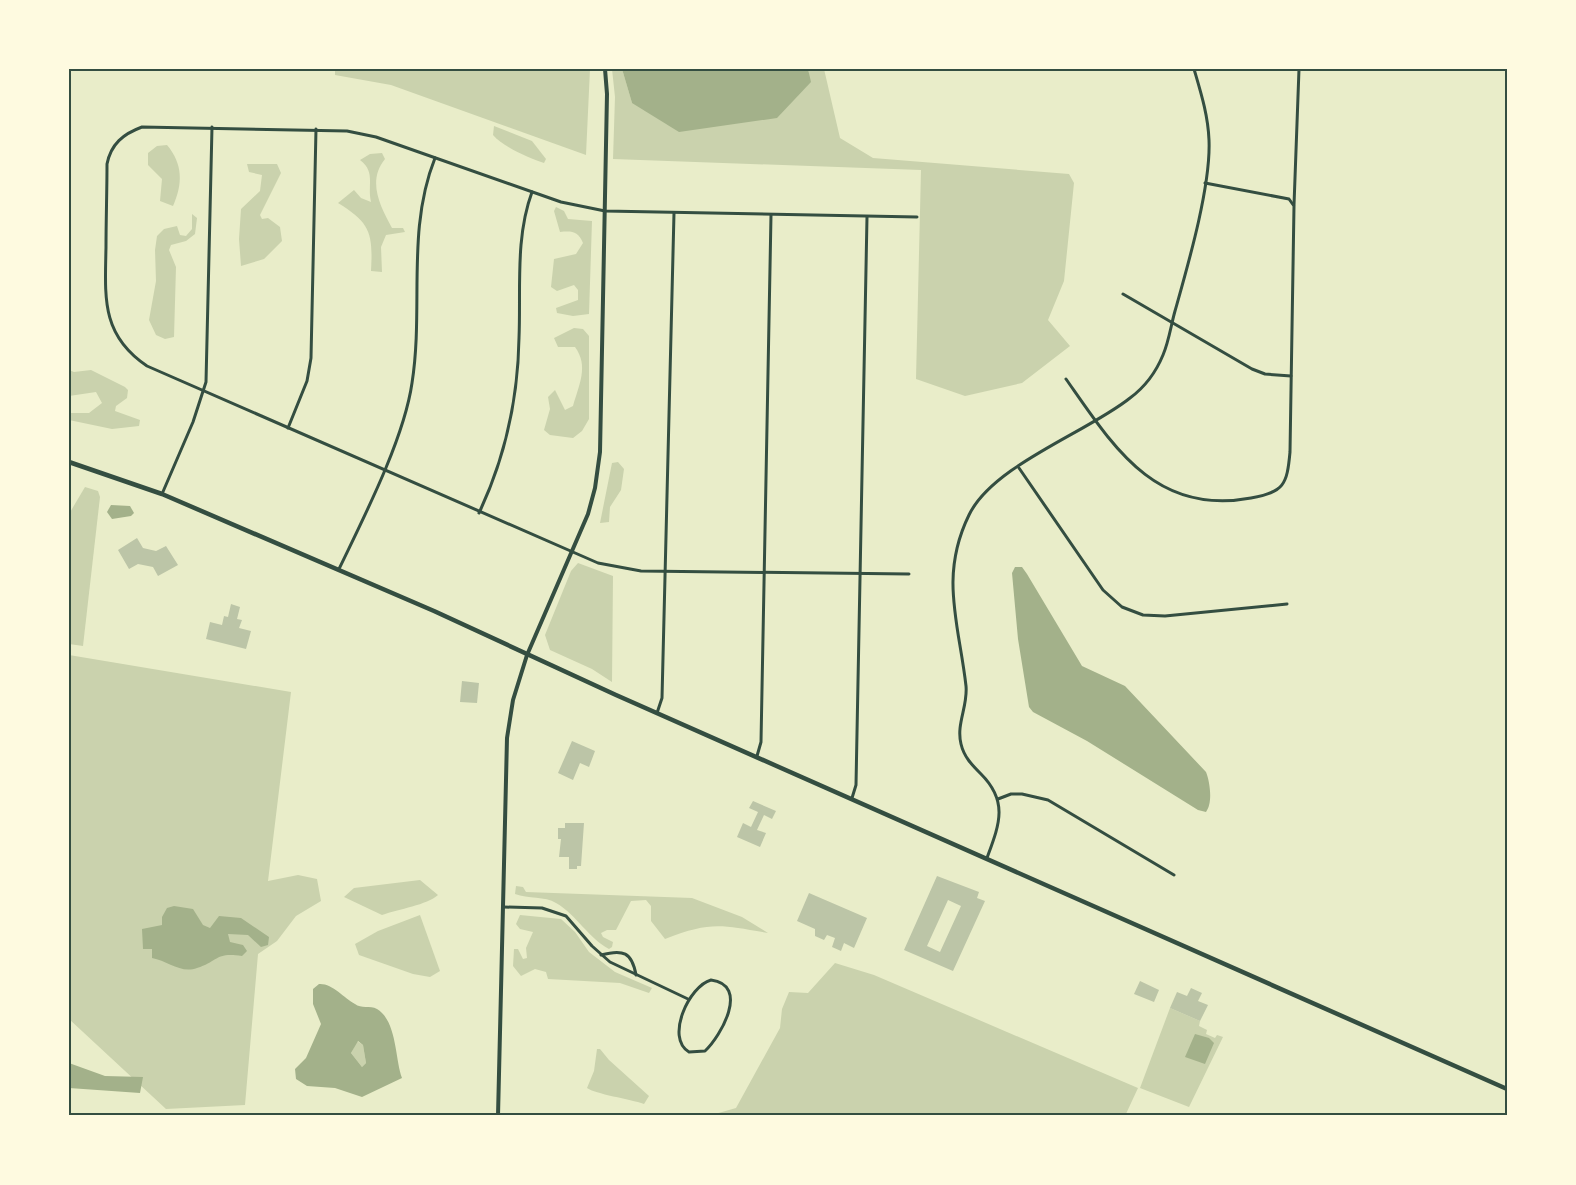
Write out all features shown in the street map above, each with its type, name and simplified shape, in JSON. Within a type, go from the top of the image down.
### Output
[{"type":"main road","points":[[69,462],[162,494],[1507,1089]]},
{"type":"street","points":[[498,1116],[507,738],[513,700],[527,655],[588,514],[600,452],[607,94],[605,69]]},
{"type":"street","points":[[987,858],[1000,813],[998,799],[989,782],[965,756],[960,737],[966,686],[953,613],[953,563],[958,542],[972,509],[991,488],[1126,401],[1144,386],[1164,354],[1205,183],[1209,148],[1206,113],[1194,69]]},
{"type":"street","points":[[1066,379],[1130,463],[1173,490],[1221,500],[1259,496],[1279,489],[1288,478],[1299,69]]},
{"type":"street","points":[[909,574],[618,569],[479,513],[147,366],[129,354],[117,338],[109,318],[105,295],[107,164],[109,153],[120,138],[142,127],[316,129],[362,133],[532,192],[605,211],[917,217]]},
{"type":"street","points":[[162,494],[204,391],[207,371],[212,127]]},
{"type":"street","points":[[288,428],[307,381],[311,358],[316,129]]},
{"type":"street","points":[[338,571],[403,421],[412,383],[418,224],[427,177],[435,157]]},
{"type":"street","points":[[1205,183],[1288,199],[1294,206]]},
{"type":"street","points":[[479,513],[498,464],[513,407],[519,352],[522,228],[532,192]]},
{"type":"street","points":[[657,713],[662,698],[667,571],[674,213]]},
{"type":"street","points":[[757,756],[760,742],[771,215]]},
{"type":"street","points":[[852,798],[856,785],[867,217]]},
{"type":"street","points":[[1123,294],[1252,369],[1266,374],[1291,376]]},
{"type":"street","points":[[1019,468],[1102,590],[1122,607],[1143,615],[1165,616],[1287,603]]},
{"type":"street","points":[[998,799],[1011,794],[1022,794],[1048,800],[1174,875]]},
{"type":"street","points":[[504,907],[542,908],[566,916],[601,955],[636,975],[688,999]]},
{"type":"street","points":[[601,955],[622,951],[629,954],[634,962],[636,975]]},
{"type":"street","points":[[711,980],[722,983],[729,990],[731,1003],[728,1016],[705,1051],[689,1052],[681,1046],[678,1037],[688,999],[701,984],[711,980]]},
{"type":"shaded area","points":[[335,69],[590,69],[586,155],[391,85],[335,75]]},
{"type":"shaded area","points":[[612,69],[622,69],[632,103],[810,83],[808,69],[824,69],[840,138],[873,158],[1069,174],[1074,183],[1064,281],[1048,320],[1070,346],[1022,383],[965,396],[916,379],[921,170],[613,159],[615,97]]},
{"type":"shaded area","points":[[622,69],[808,69],[811,82],[777,118],[679,132],[632,103]]},
{"type":"shaded area","points":[[494,126],[532,141],[546,159],[544,163],[509,148],[493,135]]},
{"type":"shaded area","points":[[167,145],[176,159],[180,174],[179,190],[173,206],[160,201],[162,179],[148,165],[148,153],[157,146]]},
{"type":"shaded area","points":[[382,153],[385,159],[377,176],[377,194],[392,228],[403,228],[405,232],[386,235],[381,247],[382,272],[371,271],[368,231],[357,217],[338,203],[354,190],[361,198],[371,202],[368,169],[360,160],[370,154]]},
{"type":"shaded area","points":[[247,164],[277,164],[281,173],[260,215],[262,219],[268,218],[280,227],[282,241],[264,259],[241,266],[239,239],[241,209],[260,191],[262,175],[249,172]]},
{"type":"shaded area","points":[[556,207],[564,211],[568,219],[592,221],[589,314],[573,316],[557,313],[556,308],[578,300],[578,290],[574,285],[557,291],[551,287],[554,259],[576,254],[583,243],[574,233],[560,232],[554,211]]},
{"type":"shaded area","points":[[192,214],[197,218],[195,234],[186,241],[171,245],[169,250],[176,267],[174,337],[165,339],[156,335],[149,320],[156,281],[157,236],[164,229],[177,226],[180,235],[186,236],[192,229]]},
{"type":"shaded area","points":[[574,328],[583,329],[589,336],[589,419],[582,431],[573,438],[550,435],[544,430],[550,409],[548,397],[555,390],[565,410],[573,406],[578,391],[582,376],[579,354],[575,347],[558,347],[554,338]]},
{"type":"shaded area","points":[[69,370],[74,372],[91,370],[125,387],[128,390],[127,398],[116,406],[115,411],[140,420],[139,426],[112,429],[69,420],[69,413],[89,413],[102,403],[96,392],[69,396]]},
{"type":"shaded area","points":[[618,462],[624,469],[621,490],[610,507],[609,522],[600,523],[612,463]]},
{"type":"shaded area","points":[[85,487],[98,491],[100,497],[83,646],[69,644],[69,514]]},
{"type":"shaded area","points":[[111,505],[130,506],[134,513],[131,516],[112,519],[107,512]]},
{"type":"shaded area","points":[[578,563],[613,576],[612,682],[592,669],[550,650],[545,635],[571,571]]},
{"type":"shaded area","points":[[1015,567],[1022,567],[1027,574],[1082,666],[1125,686],[1206,772],[1210,798],[1206,812],[1198,810],[1087,741],[1033,712],[1029,707],[1018,639],[1012,573]]},
{"type":"shaded area","points":[[69,655],[291,692],[268,881],[298,875],[317,879],[321,901],[296,916],[277,941],[258,954],[245,1105],[166,1109],[69,1019]]},
{"type":"shaded area","points":[[420,880],[438,895],[420,904],[382,915],[344,897],[354,888]]},
{"type":"shaded area","points":[[516,886],[523,887],[526,892],[692,898],[742,917],[768,933],[716,926],[694,929],[665,939],[651,921],[651,906],[646,900],[631,901],[616,930],[601,933],[603,937],[613,942],[609,949],[556,903],[547,899],[515,894]]},
{"type":"shaded area","points":[[174,906],[193,909],[203,925],[210,928],[219,916],[241,918],[269,937],[268,945],[261,947],[248,935],[228,934],[230,942],[243,945],[247,951],[242,956],[222,956],[191,969],[180,968],[152,958],[152,949],[143,949],[142,929],[162,925],[162,917],[167,908]]},
{"type":"shaded area","points":[[420,915],[440,971],[430,977],[413,974],[359,955],[355,944],[378,931]]},
{"type":"shaded area","points":[[520,915],[561,919],[575,932],[589,952],[615,972],[652,988],[649,993],[620,983],[548,979],[546,972],[535,969],[521,976],[513,966],[514,949],[518,949],[523,959],[527,958],[526,948],[533,932],[520,929],[516,924]]},
{"type":"shaded area","points":[[835,963],[874,975],[1138,1088],[1125,1116],[708,1116],[736,1108],[780,1028],[782,1009],[789,992],[808,993]]},
{"type":"shaded area","points":[[319,984],[324,984],[357,1005],[377,1009],[384,1015],[392,1031],[402,1078],[362,1097],[335,1088],[307,1086],[296,1079],[295,1069],[306,1058],[321,1024],[313,1004],[313,989]],"holes":[[[358,1041],[363,1045],[366,1063],[362,1067],[351,1053]]]},
{"type":"shaded area","points":[[1170,1008],[1200,1021],[1199,1026],[1207,1030],[1206,1034],[1215,1038],[1217,1035],[1223,1037],[1189,1107],[1140,1088]]},
{"type":"shaded area","points":[[1195,1034],[1209,1038],[1214,1043],[1205,1064],[1185,1057]]},
{"type":"shaded area","points":[[357,1041],[363,1045],[366,1063],[362,1067],[351,1053]]},
{"type":"shaded area","points":[[597,1049],[600,1049],[649,1096],[644,1104],[587,1088],[594,1071]]},
{"type":"shaded area","points":[[69,1063],[105,1076],[143,1077],[140,1093],[69,1088]]},
{"type":"building","points":[[137,538],[143,548],[156,551],[166,546],[178,565],[158,576],[153,567],[138,564],[129,569],[118,550]]},
{"type":"building","points":[[231,604],[240,607],[237,619],[242,620],[239,628],[251,631],[246,649],[206,639],[210,622],[222,625],[224,616],[228,617]]},
{"type":"building","points":[[462,681],[479,683],[477,703],[460,702]]},
{"type":"building","points":[[572,741],[595,751],[589,767],[580,763],[573,780],[558,773]]},
{"type":"building","points":[[753,801],[776,811],[772,819],[764,815],[757,830],[766,833],[760,847],[737,837],[743,823],[751,827],[758,812],[749,808]]},
{"type":"building","points":[[565,823],[584,823],[581,866],[577,866],[577,869],[569,869],[569,857],[559,857],[561,839],[558,839],[558,828],[565,828]]},
{"type":"building","points":[[937,876],[979,892],[977,898],[985,901],[953,971],[904,950]],"holes":[[[948,900],[961,906],[940,952],[927,946]]]},
{"type":"building","points":[[809,893],[867,918],[854,948],[844,943],[841,951],[832,947],[835,938],[827,935],[824,940],[815,936],[815,929],[797,921]]},
{"type":"building","points":[[1140,981],[1159,990],[1154,1002],[1134,994]]},
{"type":"building","points":[[1191,988],[1202,993],[1198,1001],[1208,1005],[1200,1021],[1170,1008],[1177,992],[1187,996]]}]
